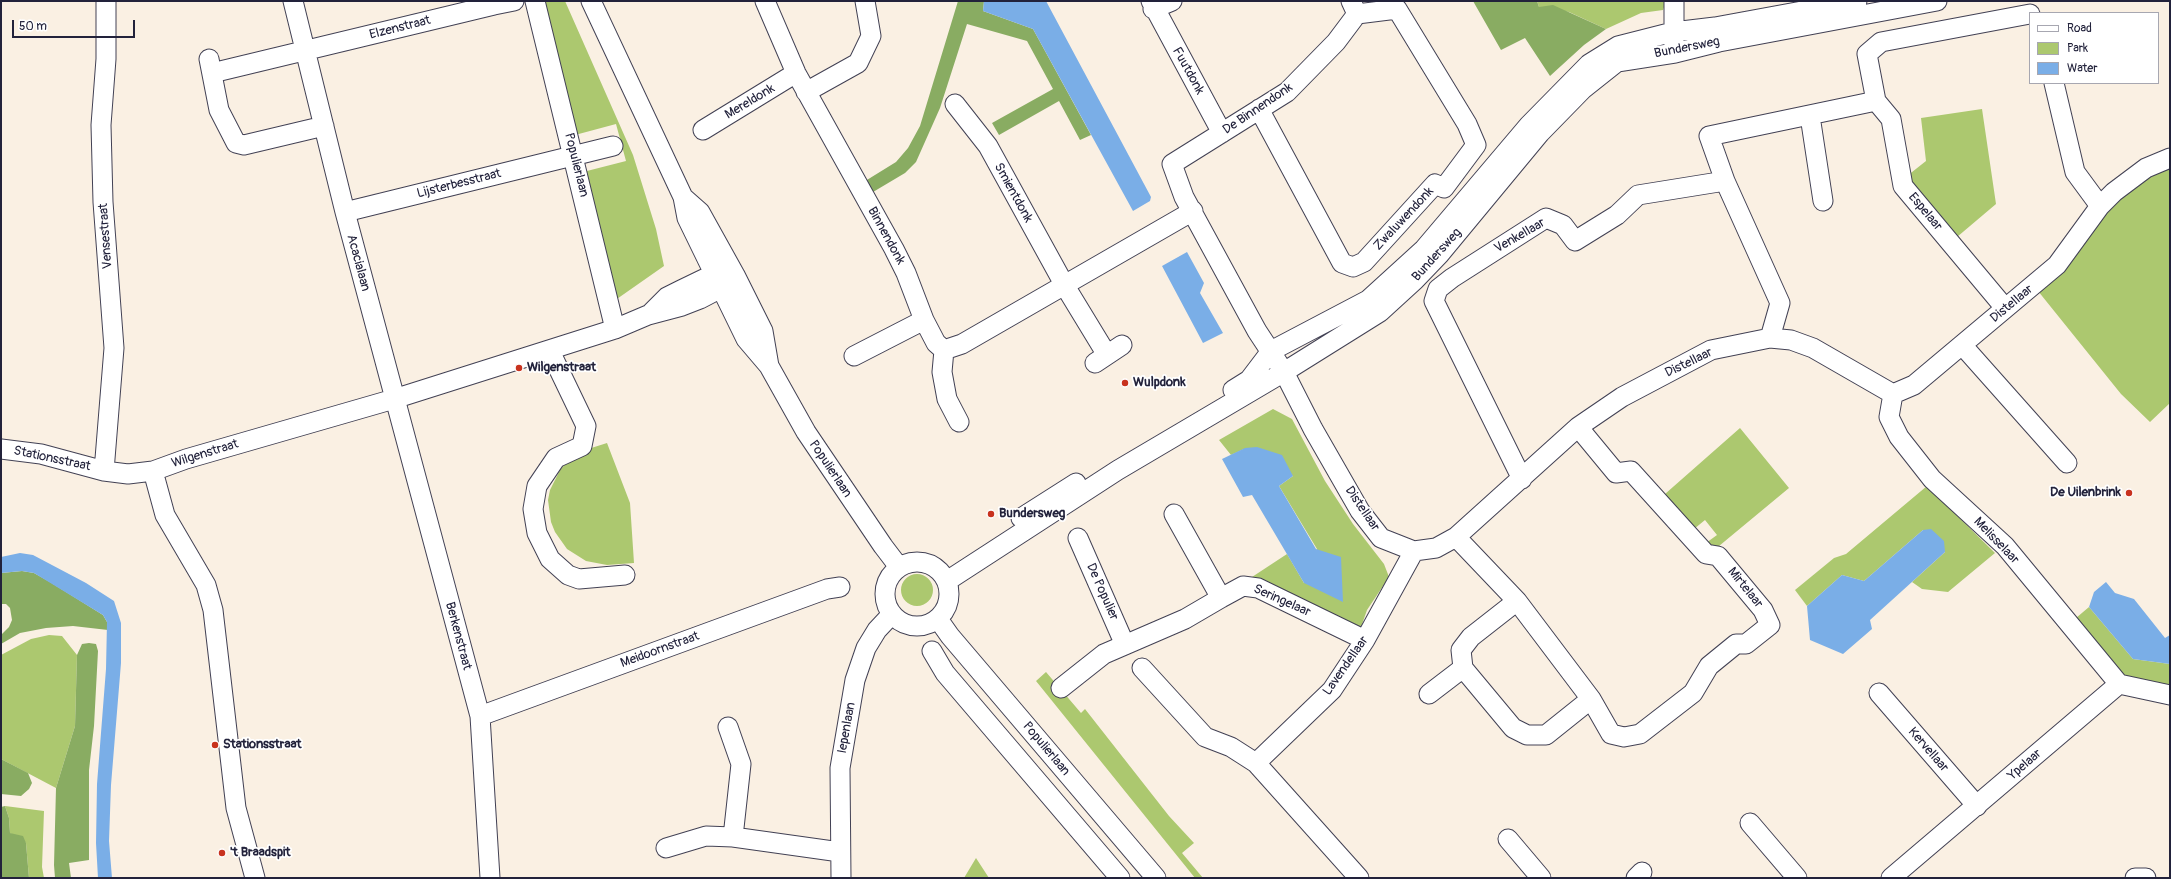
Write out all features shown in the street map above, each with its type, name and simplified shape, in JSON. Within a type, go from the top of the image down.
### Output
[{"type":"street","name":"Vensestraat","points":[[104,471],[114,348],[103,202],[101,125],[106,59],[106,1]]},
{"type":"street","name":"Acacialaan","points":[[293,1],[345,212],[394,399]]},
{"type":"street","points":[[494,3],[514,1]]},
{"type":"street","name":"Populierlaan","points":[[535,1],[615,329]]},
{"type":"street","name":"Populierlaan","points":[[591,1],[683,197],[687,218],[746,339],[769,366],[802,427],[899,567]]},
{"type":"street","name":"Binnendonk","points":[[764,1],[796,73],[894,248],[914,292],[924,320],[936,343],[944,350]]},
{"type":"street","points":[[806,92],[858,63],[872,36],[865,1]]},
{"type":"street","name":"Fuutdonk","points":[[1172,1],[1152,5],[1222,133]]},
{"type":"street","points":[[1674,1],[1673,32],[1675,53]]},
{"type":"street","name":"Bundersweg","points":[[943,576],[1052,497],[1248,380],[1271,351],[1368,300],[1424,249],[1529,125],[1589,64],[1618,46],[1673,32],[1715,27],[1857,1]]},
{"type":"street","name":"Bundersweg","points":[[943,576],[1284,372],[1380,312],[1415,280],[1439,255],[1540,133],[1583,89],[1617,62],[1675,53],[1719,42],[1937,1]]},
{"type":"street","points":[[2037,12],[2039,1]]},
{"type":"street","name":"Elzenstraat","points":[[305,51],[494,3]]},
{"type":"street","name":"De Binnendonk","points":[[1271,351],[1257,331],[1193,211],[1184,197],[1172,164],[1287,92],[1336,42],[1354,8]]},
{"type":"street","name":"Zwaluwendonk","points":[[1259,109],[1342,263],[1353,267],[1364,262],[1435,184],[1444,188],[1476,145],[1467,124],[1397,9],[1354,8]]},
{"type":"street","name":"Espelaar","points":[[2005,308],[1903,186],[1891,119],[1876,101],[1867,54],[1881,42],[2029,14]]},
{"type":"street","points":[[305,51],[210,66],[218,110],[236,143],[244,146],[324,126]]},
{"type":"street","name":"Mereldonk","points":[[704,130],[796,73]]},
{"type":"street","points":[[2054,84],[2075,172],[2100,206]]},
{"type":"street","points":[[1770,338],[1780,303],[1724,181],[1708,136],[1810,116],[1876,101]]},
{"type":"street","name":"Smientdonk","points":[[955,104],[988,146],[1065,286]]},
{"type":"street","points":[[1810,116],[1823,201]]},
{"type":"street","name":"Lijsterbesstraat","points":[[345,212],[613,146]]},
{"type":"street","name":"Distellaar","points":[[1271,351],[1284,372],[1313,429],[1360,511],[1381,538],[1414,552],[1436,548],[1456,537],[1578,427],[1622,397],[1711,350],[1770,338],[1791,340],[1813,348],[1893,394],[1914,385],[1963,346],[2005,308],[2058,265],[2100,206],[2114,192],[2146,168],[2170,158]]},
{"type":"street","name":"Venkellaar","points":[[1522,479],[1434,301],[1438,289],[1546,218],[1563,225],[1575,241],[1617,215],[1638,195],[1724,181]]},
{"type":"street","name":"Populierlaan","points":[[683,197],[700,212],[735,274],[763,331],[769,366]]},
{"type":"street","points":[[959,422],[947,399],[942,372],[944,350],[962,344],[1193,211]]},
{"type":"street","name":"Wilgenstraat","points":[[104,471],[128,474],[152,471],[186,459],[394,399],[550,351],[615,329],[648,315],[682,306],[718,281],[735,274]]},
{"type":"street","points":[[1065,286],[1108,354]]},
{"type":"street","points":[[854,356],[924,320]]},
{"type":"street","points":[[1963,346],[2067,463]]},
{"type":"street","points":[[550,351],[586,426],[582,446],[556,458],[537,486],[533,509],[537,533],[550,559],[568,575],[579,579],[625,575]]},
{"type":"street","name":"Melisselaar","points":[[1893,394],[1889,417],[1899,437],[1932,479],[2004,546],[2119,684]]},
{"type":"street","name":"Berkenstraat","points":[[394,399],[480,716],[490,878]]},
{"type":"street","name":"Mirtelaar","points":[[1456,537],[1517,601],[1591,699],[1611,734],[1624,738],[1640,734],[1693,693],[1709,666],[1736,644],[1746,644],[1770,625],[1763,610],[1718,556],[1706,554],[1631,471],[1616,472],[1578,427]]},
{"type":"street","name":"Stationsstraat","points":[[1,448],[41,454],[104,471]]},
{"type":"street","points":[[152,471],[165,514],[206,585],[213,610],[236,808],[255,878]]},
{"type":"street","points":[[1061,688],[1104,654],[1185,619],[1221,598],[1174,514]]},
{"type":"street","name":"De Populier","points":[[1078,538],[1125,645]]},
{"type":"street","name":"Lavendellaar","points":[[1256,763],[1332,690],[1365,640],[1414,552]]},
{"type":"street","points":[[910,562],[931,564],[943,576],[950,591],[949,601],[945,611],[938,619],[919,627],[899,621],[886,605],[886,584],[891,574],[899,567],[910,562]]},
{"type":"street","name":"Seringelaar","points":[[1221,598],[1243,586],[1258,588],[1365,640]]},
{"type":"street","name":"Meidoornstraat","points":[[480,716],[827,589],[840,587]]},
{"type":"street","points":[[1517,601],[1471,637],[1461,650],[1463,668],[1514,728],[1527,735],[1546,735],[1591,699]]},
{"type":"street","name":"Iepenlaan","points":[[840,878],[840,768],[855,680],[866,648],[877,630],[892,614]]},
{"type":"street","name":"Populierlaan","points":[[938,619],[950,636],[1156,878]]},
{"type":"street","name":"Populierlaan","points":[[932,651],[945,673],[1120,878]]},
{"type":"street","points":[[1142,668],[1205,737],[1231,747],[1256,763],[1359,878]]},
{"type":"street","points":[[1429,694],[1463,668]]},
{"type":"street","points":[[2119,684],[2170,695]]},
{"type":"street","name":"Ypelaar","points":[[1891,878],[2119,684]]},
{"type":"street","name":"Kervellaar","points":[[1879,693],[1977,806]]},
{"type":"street","points":[[728,727],[741,764],[733,837]]},
{"type":"street","points":[[1750,823],[1797,878]]},
{"type":"street","points":[[666,848],[706,836],[733,837],[840,852]]},
{"type":"street","points":[[1508,839],[1541,878]]},
{"type":"street","points":[[2135,878],[2146,878]]},
{"type":"green space","points":[[542,1],[565,1],[633,155],[656,229],[664,266],[614,301],[583,172],[626,161],[616,124],[575,135]]},
{"type":"green space","points":[[958,1],[984,1],[983,11],[1033,29],[1091,135],[1080,140],[1059,101],[999,135],[992,123],[1053,89],[1027,41],[967,24],[940,108],[916,162],[905,173],[868,195],[862,183],[896,162],[908,148],[920,126]]},
{"type":"green space","points":[[1473,1],[1537,1],[1539,7],[1553,5],[1606,29],[1584,45],[1550,76],[1525,38],[1501,50]]},
{"type":"green space","points":[[1537,1],[1666,1],[1663,10],[1641,13],[1606,29],[1569,12],[1539,7]]},
{"type":"green space","points":[[1982,109],[1996,204],[1957,237],[1907,176],[1926,161],[1921,118]]},
{"type":"green space","points":[[2170,162],[2170,403],[2150,422],[2121,394],[2038,291],[2071,263],[2098,220],[2120,197]]},
{"type":"green space","points":[[1273,409],[1292,419],[1325,481],[1353,524],[1384,564],[1389,577],[1367,610],[1360,630],[1252,577],[1287,554],[1304,583],[1317,549],[1279,486],[1293,476],[1244,449],[1231,455],[1219,440]]},
{"type":"green space","points":[[1740,428],[1789,488],[1713,551],[1706,543],[1717,535],[1705,520],[1694,529],[1665,494]]},
{"type":"green space","points":[[607,443],[630,503],[634,563],[607,565],[586,561],[567,549],[555,532],[551,522],[548,500],[550,490],[560,470],[567,462],[585,450]]},
{"type":"green space","points":[[1927,486],[1995,553],[1948,592],[1922,589],[1912,582],[1945,552],[1923,530],[1864,581],[1842,575],[1807,606],[1795,590],[1834,558],[1846,554]]},
{"type":"green space","points":[[22,571],[34,573],[103,615],[107,622],[108,630],[73,626],[46,628],[20,633],[1,644],[1,635],[9,627],[12,620],[10,608],[6,604],[1,604],[1,573]]},
{"type":"green space","points":[[914,574],[920,574],[929,578],[933,590],[929,602],[920,606],[914,606],[905,602],[901,593],[901,587],[905,578]]},
{"type":"green space","points":[[2089,607],[2133,659],[2170,664],[2170,690],[2127,680],[2076,618]]},
{"type":"green space","points":[[49,635],[62,636],[77,655],[75,726],[56,788],[1,759],[1,655],[31,639]]},
{"type":"green space","points":[[82,644],[96,644],[98,651],[94,726],[89,770],[89,860],[69,863],[71,878],[55,878],[56,788],[75,726],[77,655]]},
{"type":"green space","points":[[1046,672],[1081,713],[1085,709],[1169,816],[1194,843],[1182,853],[1203,878],[1195,878],[1036,681]]},
{"type":"green space","points":[[1,759],[28,773],[32,783],[29,789],[21,796],[1,794]]},
{"type":"green space","points":[[5,806],[44,811],[42,867],[44,878],[29,878],[26,843],[10,833],[9,818]]},
{"type":"green space","points":[[5,806],[9,818],[10,833],[23,836],[26,843],[29,878],[1,878],[1,807]]},
{"type":"green space","points":[[976,858],[989,878],[964,878]]},
{"type":"water","points":[[984,1],[1046,1],[1151,197],[1150,201],[1133,211],[1033,29],[983,11]]},
{"type":"water","points":[[1187,252],[1204,283],[1200,293],[1223,333],[1203,343],[1162,266]]},
{"type":"water","points":[[1257,447],[1282,455],[1293,476],[1279,486],[1316,549],[1341,557],[1343,602],[1304,583],[1252,495],[1243,497],[1222,459],[1245,448]]},
{"type":"water","points":[[1931,529],[1944,541],[1945,552],[1870,620],[1872,629],[1843,654],[1810,640],[1807,606],[1842,575],[1864,581],[1923,530]]},
{"type":"water","points":[[20,553],[33,555],[86,583],[114,601],[121,623],[121,663],[111,785],[109,841],[112,878],[98,878],[96,843],[97,784],[106,669],[107,622],[103,615],[34,573],[22,571],[1,573],[1,557]]},
{"type":"water","points":[[2106,582],[2115,593],[2134,599],[2165,638],[2170,635],[2170,664],[2133,659],[2089,607],[2094,592]]},
{"type":"place","name":"Wilgenstraat","points":[[519,368]]},
{"type":"place","name":"Wulpdonk","points":[[1125,383]]},
{"type":"place","name":"De Uilenbrink","points":[[2129,493]]},
{"type":"place","name":"Bundersweg","points":[[991,514]]},
{"type":"place","name":"Stationsstraat","points":[[215,745]]},
{"type":"place","name":"'t Braadspit","points":[[222,853]]}]
